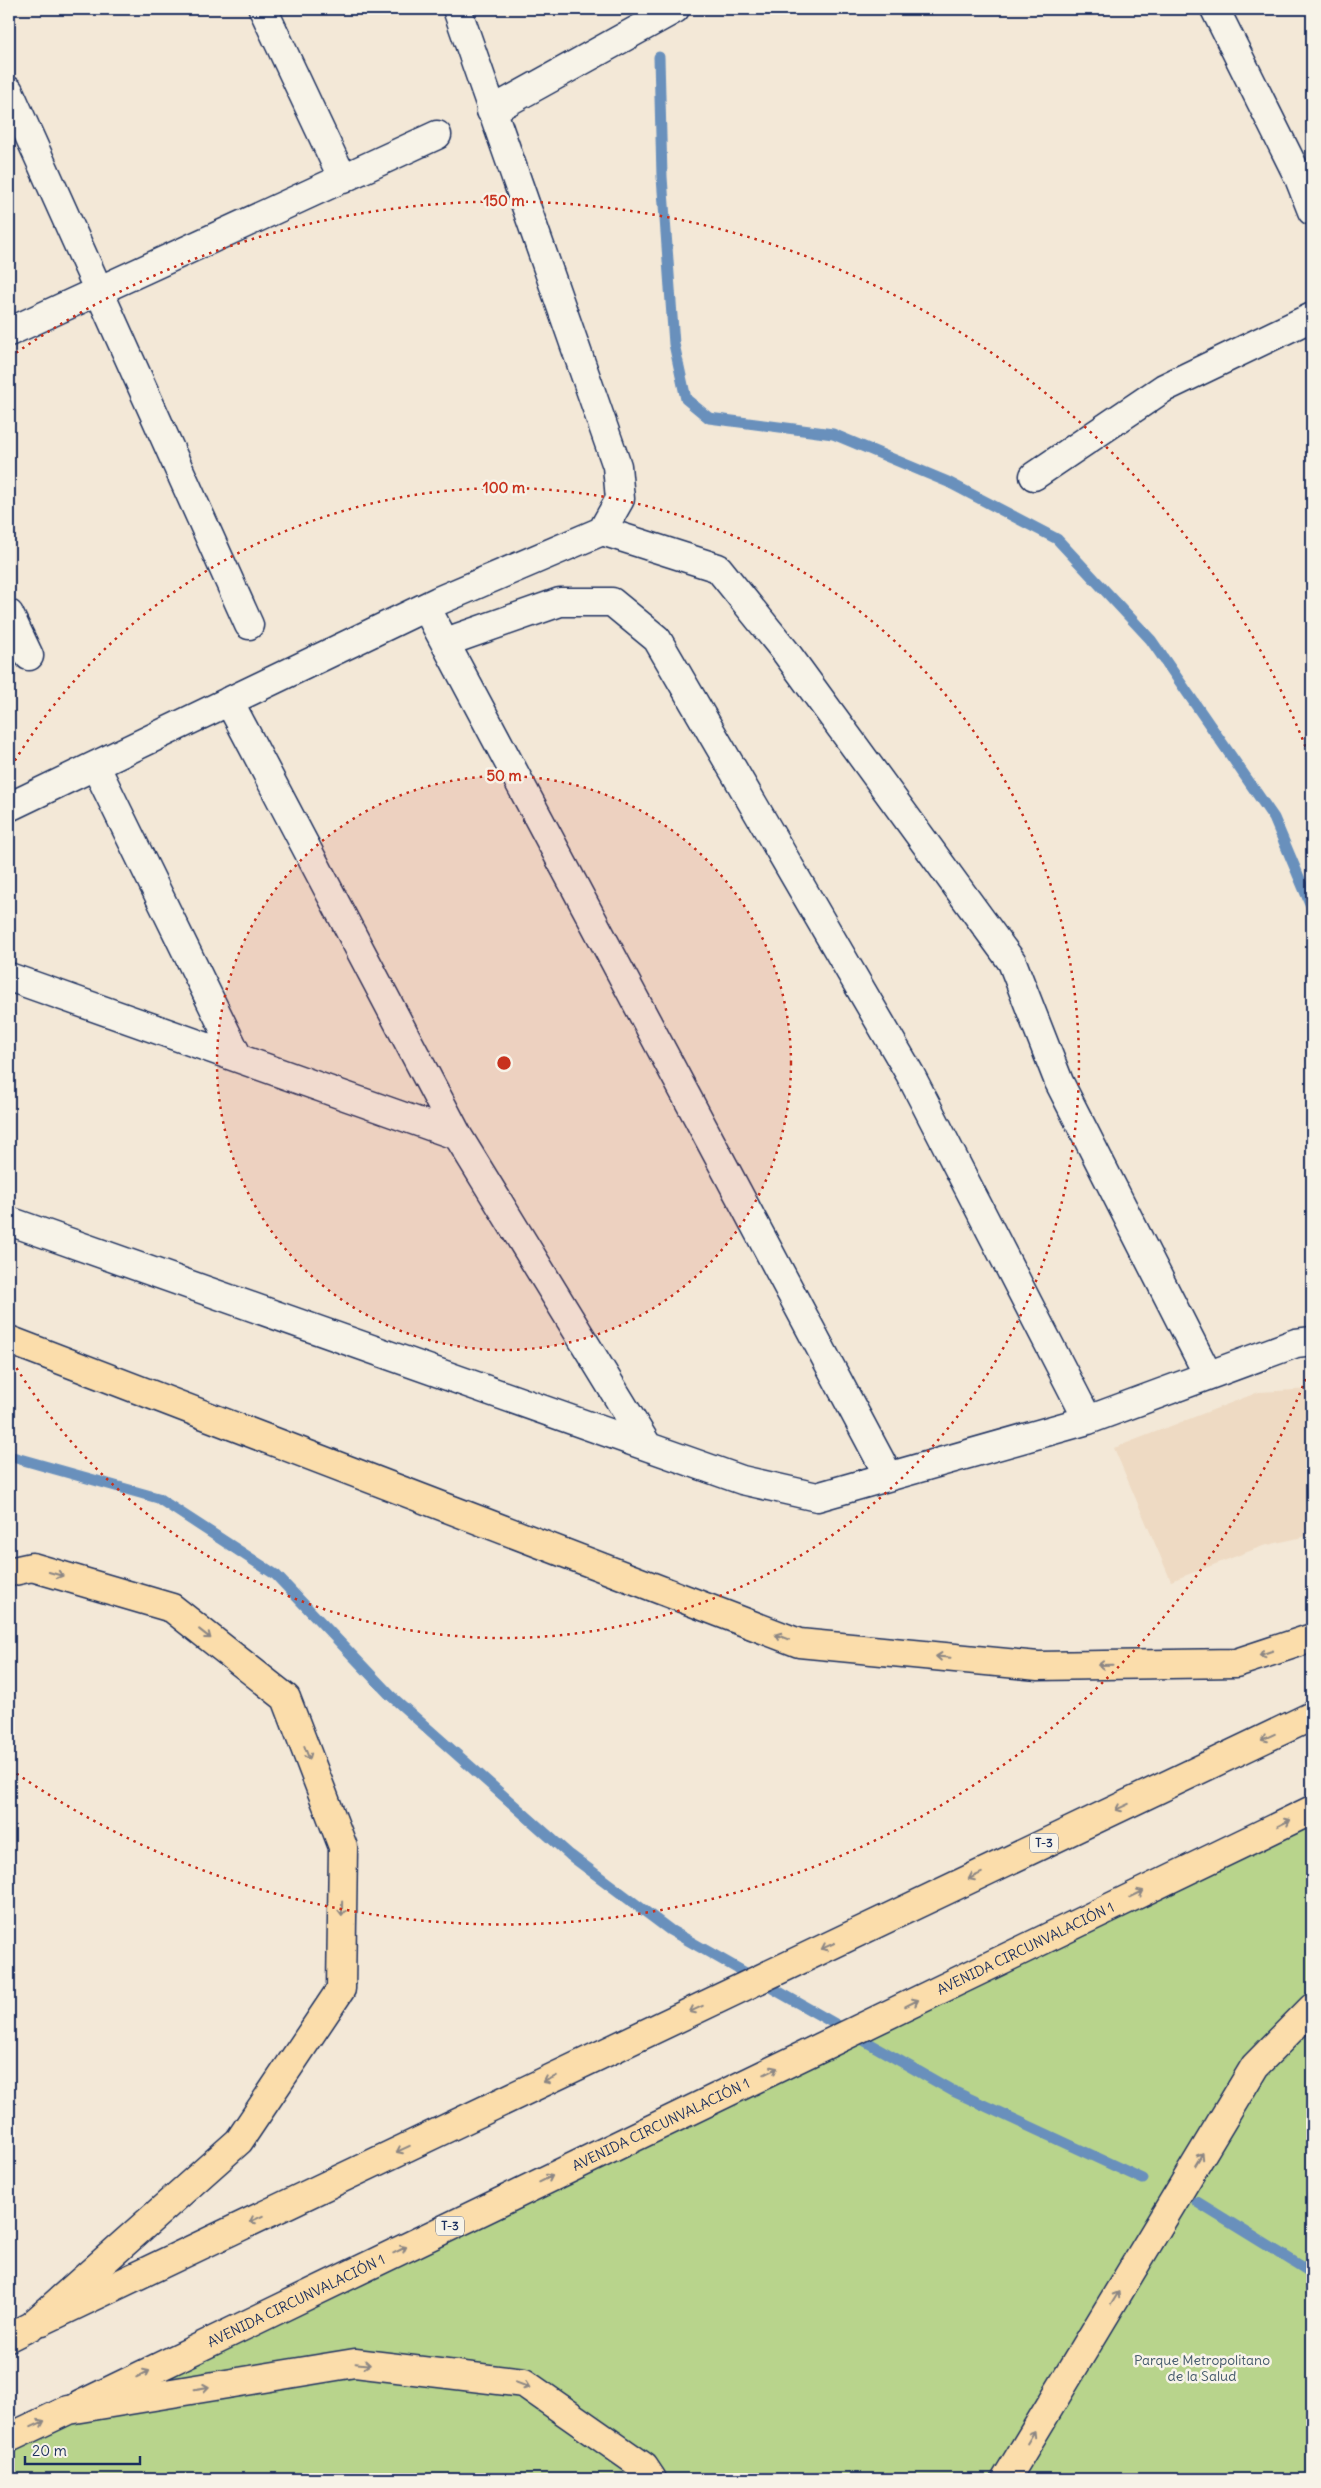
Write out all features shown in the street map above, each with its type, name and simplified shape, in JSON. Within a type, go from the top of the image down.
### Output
[{"type":"main road","points":[[9,1340],[799,1643],[1038,1666],[1077,1666],[1236,1664],[1312,1638]]},
{"type":"main road","points":[[9,1572],[32,1567],[172,1608],[286,1698],[343,1847],[341,1989],[240,2141],[20,2332]]},
{"type":"main road","name":"T-3","points":[[20,2332],[1312,1716]]},
{"type":"main road","name":"AVENIDA CIRCUNVALACIÓN 1","points":[[9,2438],[1312,1810]]},
{"type":"main road","points":[[1006,2479],[1255,2066],[1312,2008]]},
{"type":"main road","points":[[68,2410],[354,2363],[524,2383],[644,2467],[652,2479]]},
{"type":"street","points":[[263,9],[343,179]]},
{"type":"street","points":[[9,807],[96,767],[229,700],[426,607],[602,532],[620,499],[617,466],[491,111],[457,9]]},
{"type":"street","points":[[491,111],[675,9]]},
{"type":"street","points":[[1215,9],[1305,175],[1312,210]]},
{"type":"street","points":[[9,91],[248,625]]},
{"type":"street","points":[[9,332],[437,135]]},
{"type":"street","points":[[1034,476],[1164,388],[1312,317]]},
{"type":"street","points":[[602,532],[718,568],[784,651],[1012,962],[1059,1082],[1208,1375]]},
{"type":"street","points":[[446,642],[560,602],[612,602],[657,639],[910,1074],[1088,1420]]},
{"type":"street","points":[[426,607],[888,1475]]},
{"type":"street","points":[[9,614],[29,656]]},
{"type":"street","points":[[229,700],[458,1136],[647,1445]]},
{"type":"street","points":[[96,767],[238,1057]]},
{"type":"street","points":[[9,977],[458,1136]]},
{"type":"street","points":[[9,1221],[742,1480],[817,1497],[888,1475],[1088,1420],[1296,1343],[1312,1341]]},
{"type":"shaded area","points":[[1312,1389],[1312,1535],[1263,1546],[1171,1581],[1114,1448],[1259,1392]]},
{"type":"green space","name":"Parque Metropolitano de la Salud","points":[[1312,1810],[1312,2479],[9,2479],[9,2438]]},
{"type":"waterway","points":[[659,57],[662,177],[674,344],[686,399],[709,418],[833,434],[948,482],[1057,539],[1151,640],[1274,818],[1312,908]]},
{"type":"waterway","points":[[9,1456],[158,1498],[276,1575],[390,1695],[570,1855],[670,1930],[953,2091],[1143,2179]]},
{"type":"waterway","points":[[1197,2202],[1312,2273]]}]
